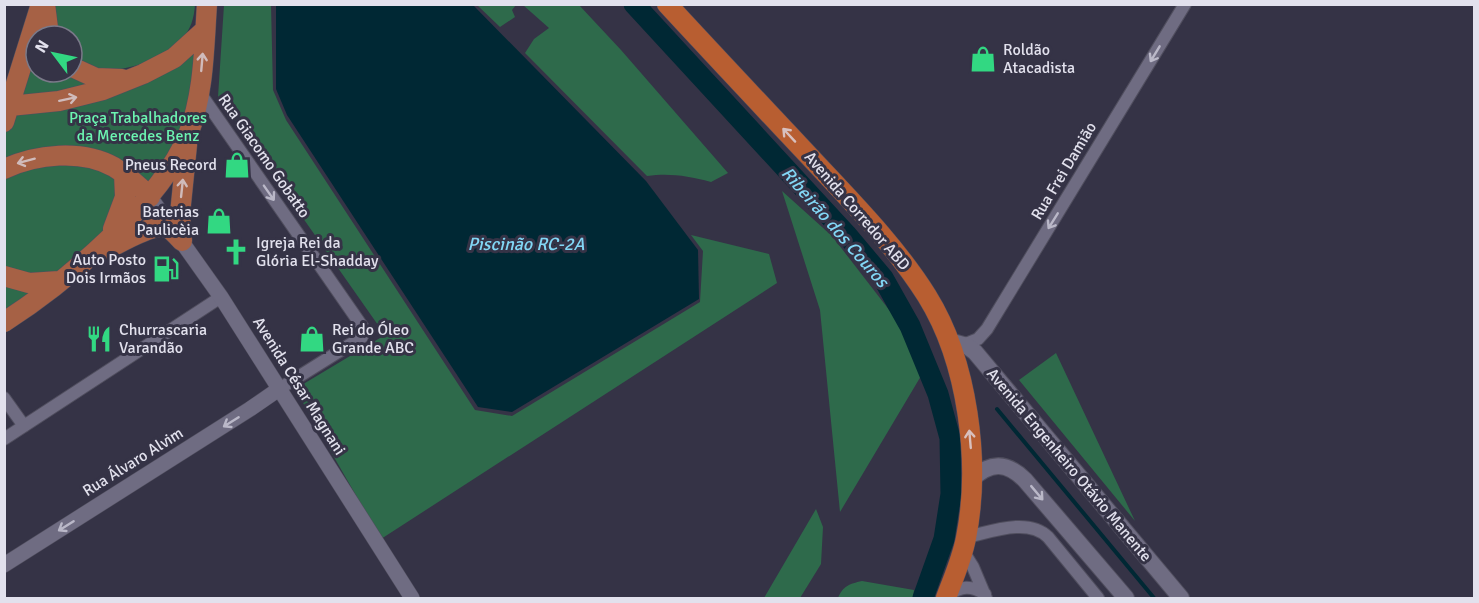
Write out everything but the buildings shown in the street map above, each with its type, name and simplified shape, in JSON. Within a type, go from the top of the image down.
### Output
[{"type":"highway","name":"Avenida Corredor ABD","points":[[667,4],[848,197],[900,257],[956,343],[965,399],[972,479],[965,544],[946,597]]},
{"type":"main road","points":[[43,4],[47,24]]},
{"type":"main road","points":[[6,112],[43,4]]},
{"type":"main road","points":[[182,241],[181,202],[188,135],[200,93],[207,4]]},
{"type":"main road","points":[[6,112],[81,97],[151,70],[174,58],[205,30]]},
{"type":"main road","points":[[84,72],[96,78],[128,79]]},
{"type":"main road","points":[[4,321],[83,262],[150,197],[188,135]]},
{"type":"main road","points":[[4,169],[32,159],[72,157],[101,162],[124,174],[150,197]]},
{"type":"main road","points":[[110,236],[125,197],[124,174]]},
{"type":"main road","points":[[83,262],[155,227],[167,228],[182,241]]},
{"type":"main road","points":[[4,276],[29,283],[59,281]]},
{"type":"main road","name":"Avenida Engenheiro Otávio Manente","points":[[956,343],[975,352],[1181,598]]},
{"type":"main road","points":[[972,479],[984,469],[993,466],[1004,466],[1016,472],[1126,598]]},
{"type":"street","name":"Rua Frei Damião","points":[[956,343],[978,339],[987,329],[1185,4]]},
{"type":"street","name":"Rua Giacomo Gobatto","points":[[200,93],[364,329],[362,337],[279,389]]},
{"type":"street","name":"Avenida César Magnani","points":[[150,197],[221,297],[412,598]]},
{"type":"street","points":[[4,439],[221,297]]},
{"type":"street","name":"Rua Álvaro Alvim","points":[[4,565],[250,410],[279,389]]},
{"type":"street","points":[[4,398],[24,426]]},
{"type":"street","points":[[985,596],[965,544],[1019,527],[1040,531],[1048,537],[1098,598]]},
{"type":"street","points":[[946,597],[958,589],[967,587],[974,588],[985,596]]},
{"type":"green space","name":"Praça Trabalhadores da Mercedes Benz","points":[[56,5],[195,5],[190,27],[174,47],[150,61],[121,69],[107,70],[84,66],[84,24],[57,24]]},
{"type":"green space","points":[[224,5],[271,5],[273,90],[286,120],[475,410],[512,416],[700,302],[703,251],[691,235],[769,254],[777,283],[381,539],[295,389],[385,335],[218,97]]},
{"type":"green space","points":[[477,5],[516,5],[512,10],[515,17],[500,27]]},
{"type":"green space","points":[[523,5],[579,5],[728,173],[711,182],[679,176],[647,176],[525,53],[534,39],[549,28]]},
{"type":"green space","name":"Praça Trabalhadores da Mercedes Benz","points":[[200,43],[185,120],[150,190],[112,161],[5,166],[4,133],[14,108],[56,105]]},
{"type":"green space","points":[[24,76],[24,84],[84,84],[84,76],[102,81],[16,102]]},
{"type":"green space","name":"Praça Trabalhadores da Mercedes Benz","points":[[55,162],[104,170],[121,183],[106,231],[63,270],[34,278],[5,268],[5,176]]},
{"type":"green space","points":[[782,191],[832,236],[900,324],[921,376],[840,512],[820,310]]},
{"type":"green space","points":[[4,279],[41,286],[5,312]]},
{"type":"green space","points":[[1056,353],[1135,521],[1019,380]]},
{"type":"green space","points":[[816,509],[823,527],[821,564],[800,598],[764,598]]},
{"type":"green space","points":[[862,581],[914,590],[913,598],[838,598],[847,586]]},
{"type":"water","name":"Piscinão RC-2A","points":[[276,4],[473,5],[646,181],[698,250],[699,299],[512,412],[478,407],[287,115],[276,89]]},
{"type":"waterway","name":"Ribeirão dos Couros","points":[[634,4],[846,234],[883,278],[910,326],[938,394],[950,438],[951,494],[944,539],[923,598]]},
{"type":"waterway","name":"Ribeirão dos Couros","points":[[997,409],[1154,598]]},
{"type":"place","name":"Roldão Atacadista","points":[[983,59]]},
{"type":"place","name":"Pneus Record","points":[[237,165]]},
{"type":"place","name":"Baterias Paulicèia","points":[[219,221]]},
{"type":"place","name":"Igreja Rei da Glória El-Shadday","points":[[236,252]]},
{"type":"place","name":"Auto Posto Dois Irmãos","points":[[166,269]]},
{"type":"place","name":"Churrascaria Varandão","points":[[99,339]]},
{"type":"place","name":"Rei do Óleo Grande ABC","points":[[312,339]]}]
